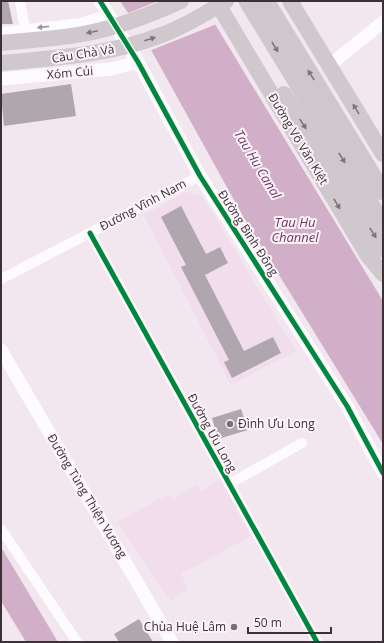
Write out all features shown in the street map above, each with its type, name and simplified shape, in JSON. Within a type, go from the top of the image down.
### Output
[{"type":"highway","points":[[247,1],[383,224]]},
{"type":"highway","points":[[266,1],[383,192]]},
{"type":"main road","name":"Cầu Chà Và","points":[[1,43],[58,38],[101,30],[154,13],[181,1]]},
{"type":"main road","name":"Cầu Chà Và","points":[[1,64],[61,58],[118,48],[164,34],[214,5],[226,1]]},
{"type":"main road","points":[[290,1],[330,64],[383,154]]},
{"type":"main road","points":[[214,5],[237,21],[383,250]]},
{"type":"main road","name":"Đường Võ Văn Kiệt","points":[[214,5],[368,256],[383,274]]},
{"type":"street","points":[[20,1],[25,30]]},
{"type":"street","name":"Đường Bình Đông","points":[[100,1],[138,62],[200,176],[347,406],[383,473]]},
{"type":"street","points":[[1,32],[81,23],[108,14]]},
{"type":"street","points":[[330,64],[383,22]]},
{"type":"street","name":"Xóm Củi","points":[[1,79],[111,69],[138,62]]},
{"type":"street","name":"Đường Vĩnh Nam","points":[[1,278],[200,176]]},
{"type":"street","name":"Đường Ưu Long","points":[[90,233],[317,642]]},
{"type":"street","name":"Đường Tùng Thiện Vương","points":[[1,350],[172,642]]},
{"type":"street","points":[[229,484],[302,443]]},
{"type":"street","points":[[1,529],[77,642]]},
{"type":"shaded area","points":[[185,192],[202,196],[296,351],[231,385],[144,215]]},
{"type":"shaded area","points":[[221,480],[251,536],[181,574],[188,589],[171,601],[117,522],[169,494],[174,499],[196,485],[201,491]]},
{"type":"water","name":"Tau Hu Channel","points":[[120,1],[201,1],[383,301],[383,444],[244,218],[140,30]]},
{"type":"water","points":[[1,547],[58,642],[26,642],[1,601]]},
{"type":"pier","points":[[158,1],[203,1],[217,24],[149,51],[126,14]]},
{"type":"building","points":[[1,1],[8,1],[13,24],[1,24]]},
{"type":"building","points":[[71,84],[76,116],[4,126],[1,94]]},
{"type":"building","points":[[181,206],[206,254],[220,247],[228,263],[205,275],[244,351],[273,337],[281,353],[232,378],[224,362],[229,360],[181,267],[186,265],[161,217]]},
{"type":"building","name":"Đình Ưu Long","points":[[241,409],[248,430],[218,439],[212,418]]},
{"type":"building","points":[[139,619],[153,642],[119,642],[114,634]]},
{"type":"cycle path","points":[[100,1],[138,62],[200,176],[347,406],[383,473]]},
{"type":"cycle path","points":[[90,233],[317,642]]},
{"type":"place","name":"Đình Ưu Long","points":[[230,424]]},
{"type":"place","name":"Chùa Huệ Lâm","points":[[234,627]]},
{"type":"water label","name":"Tau Hu Canal","points":[[258,164]]}]
